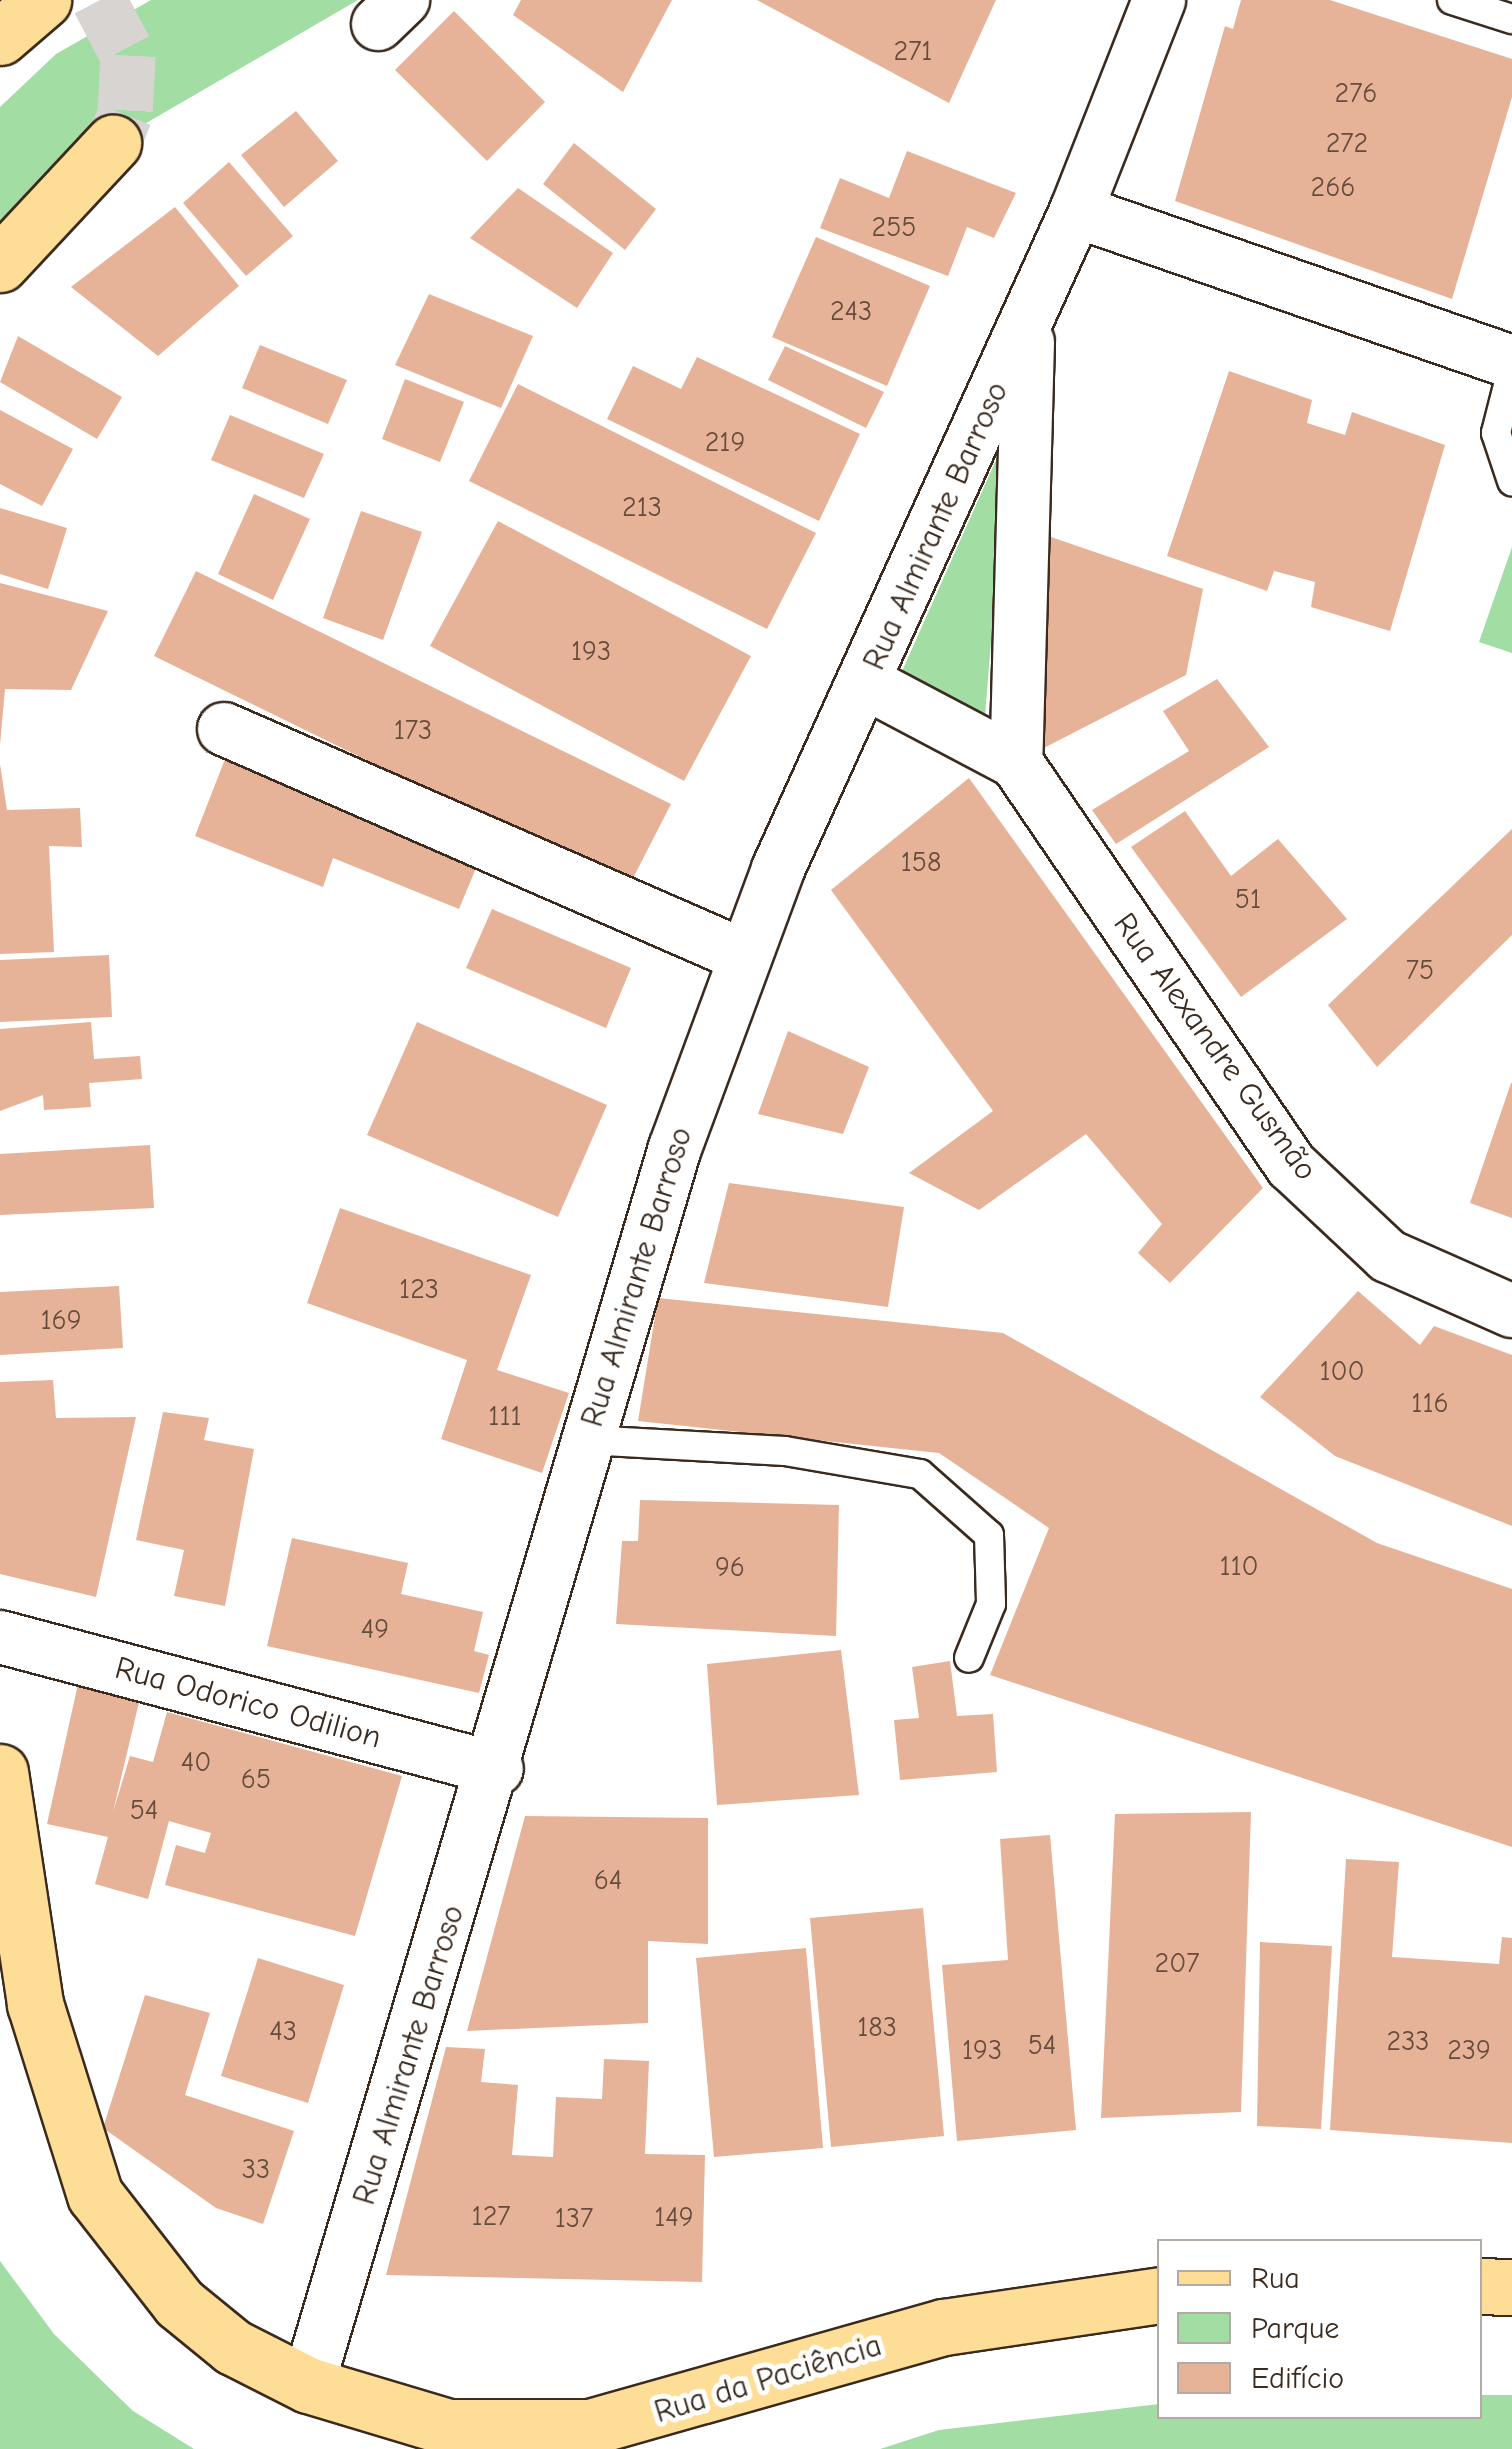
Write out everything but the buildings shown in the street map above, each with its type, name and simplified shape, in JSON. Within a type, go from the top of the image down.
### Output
[{"type":"main road","points":[[0,38],[43,0]]},
{"type":"main road","points":[[0,264],[112,143]]},
{"type":"main road","name":"Rua da Paciência","points":[[0,1772],[7,1896],[53,2078],[95,2195],[179,2303],[233,2347],[308,2384],[448,2427],[590,2427],[944,2327],[1157,2296]]},
{"type":"main road","points":[[1482,2286],[1512,2287]]},
{"type":"street","name":"Rua Almirante Barroso","points":[[308,2384],[496,1769],[587,1440],[744,956],[1076,211],[1159,0]]},
{"type":"street","points":[[1076,211],[1512,362]]},
{"type":"street","points":[[1016,762],[1028,316]]},
{"type":"street","name":"Rua Alexandre Gusmão","points":[[866,683],[1016,762],[1292,1166],[1388,1256],[1512,1311]]},
{"type":"street","points":[[224,730],[744,956]]},
{"type":"street","name":"Rua Odorico Odilion","points":[[0,1637],[496,1769]]},
{"type":"lane","points":[[1452,0],[1512,19]]},
{"type":"lane","points":[[1512,370],[1496,433],[1512,481]]},
{"type":"lane","points":[[587,1440],[786,1452],[920,1474],[989,1535],[990,1604],[969,1658]]},
{"type":"green space","points":[[151,0],[358,0],[50,179],[0,233],[0,107],[56,54]]},
{"type":"green space","points":[[1008,433],[985,716],[899,678]]},
{"type":"green space","points":[[1512,547],[1512,653],[1479,642]]},
{"type":"green space","points":[[0,2261],[54,2334],[133,2411],[194,2449],[0,2449]]},
{"type":"green space","points":[[1482,2395],[1512,2395],[1512,2449],[880,2449],[939,2430],[1157,2404],[1157,2419],[1482,2419]]},
{"type":"tunnel","points":[[99,0],[128,55],[125,114],[113,143]]}]
